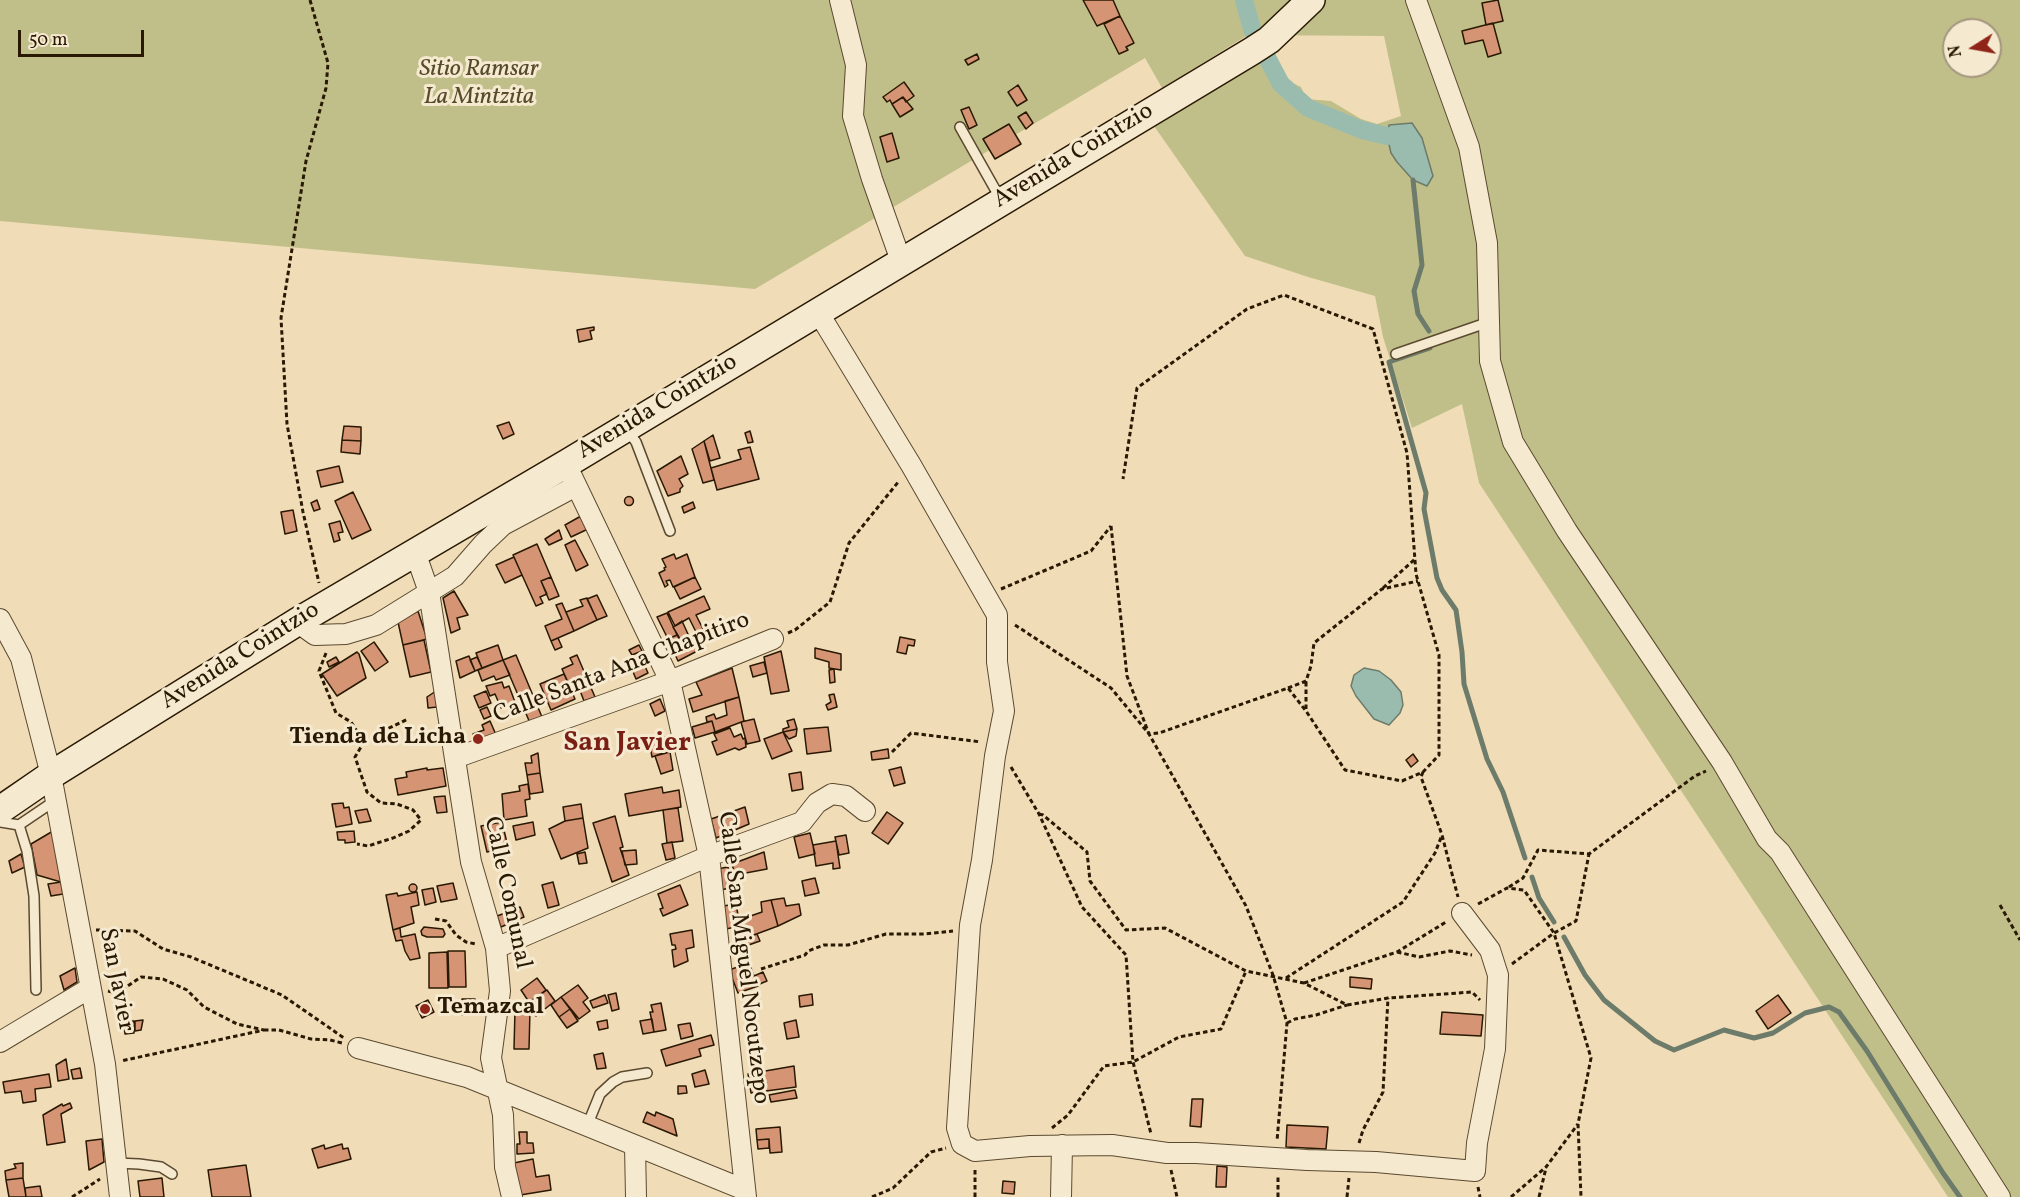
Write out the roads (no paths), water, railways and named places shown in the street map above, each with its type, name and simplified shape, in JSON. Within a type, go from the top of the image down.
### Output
[{"type":"main road","name":"Avenida Cointzio","points":[[10,817],[297,622],[415,552],[571,475],[626,428],[1261,45],[1311,0]]},
{"type":"street","points":[[840,0],[856,65],[853,116],[901,261]]},
{"type":"street","points":[[1416,0],[1469,147],[1487,243],[1490,361],[1513,442],[1567,531],[1722,762],[1767,839],[1780,852],[2000,1197]]},
{"type":"street","points":[[818,312],[911,465],[997,615],[997,662],[1004,711],[970,925],[957,1128],[968,1148],[1062,1144],[1112,1145],[1161,1152],[1307,1161],[1353,1161],[1475,1171],[1477,1143],[1494,1048],[1498,975],[1490,950],[1462,913]]},
{"type":"street","points":[[297,622],[315,635],[346,634],[376,625],[455,576],[503,525],[571,475]]},
{"type":"street","name":"Calle San Miguel Nocutzepo","points":[[571,475],[670,681],[709,856],[746,1194]]},
{"type":"street","name":"Calle Comunal","points":[[415,552],[429,592],[471,862],[496,944],[500,991],[490,1058],[503,1115],[505,1167],[512,1197]]},
{"type":"street","name":"San Javier","points":[[0,619],[21,658],[54,787],[105,1064],[120,1197]]},
{"type":"street","name":"Calle Santa Ana Chapitiro","points":[[455,758],[670,681],[772,639]]},
{"type":"street","points":[[496,944],[709,856],[802,822],[817,803],[832,794],[846,796],[865,811]]},
{"type":"street","points":[[0,1042],[90,988]]},
{"type":"street","points":[[358,1048],[467,1077],[746,1194]]},
{"type":"street","points":[[1061,1197],[1062,1144]]},
{"type":"street","points":[[635,1146],[636,1197]]},
{"type":"lane","points":[[960,127],[1001,201]]},
{"type":"lane","points":[[1396,354],[1489,322]]},
{"type":"lane","points":[[626,428],[636,442],[670,531]]},
{"type":"lane","points":[[0,822],[10,817],[27,852],[34,896],[36,990]]},
{"type":"lane","points":[[587,1126],[600,1094],[613,1082],[622,1077],[648,1073]]},
{"type":"lane","points":[[116,1166],[139,1164],[161,1167],[172,1174]]},
{"type":"waterway","points":[[1244,0],[1252,29],[1281,84],[1308,108],[1362,130],[1387,136]]},
{"type":"waterway","points":[[1413,180],[1422,265],[1414,291],[1418,314],[1429,331]]},
{"type":"waterway","points":[[1430,348],[1389,362],[1426,493],[1424,509],[1437,578],[1442,590],[1456,610],[1464,684],[1487,759],[1503,792],[1525,858]]},
{"type":"waterway","points":[[1532,877],[1539,898],[1554,922]]},
{"type":"waterway","points":[[1564,937],[1585,975],[1604,1000],[1655,1041],[1674,1050],[1724,1030],[1754,1038],[1773,1033],[1805,1013],[1829,1007],[1839,1012],[1867,1051],[1960,1197]]},
{"type":"place","name":"Tienda de Licha","points":[[478,739]]},
{"type":"place","name":"Temazcal","points":[[425,1009]]},
{"type":"district","name":"San Javier","points":[[627,745]]},
{"type":"park label","name":"Sitio Ramsar La Mintzita","points":[[479,85]]}]
